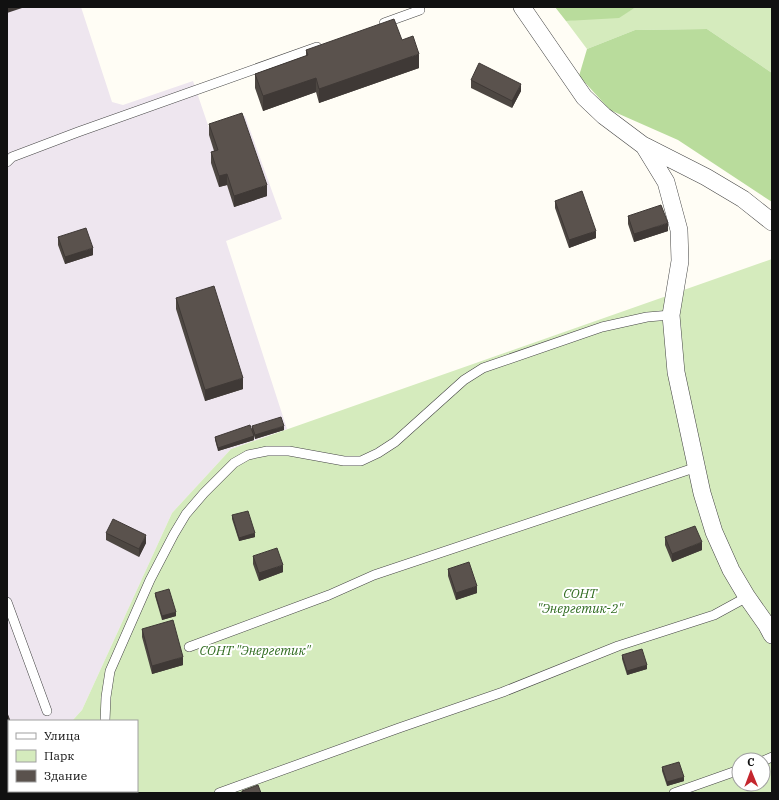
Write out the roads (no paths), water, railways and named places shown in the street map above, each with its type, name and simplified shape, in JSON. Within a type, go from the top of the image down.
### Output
[{"type":"street","points":[[522,7],[584,97],[604,116],[644,146],[706,177],[743,199],[772,222]]},
{"type":"street","points":[[644,146],[666,182],[679,230],[680,261],[671,315],[676,372],[702,493],[714,532],[731,570],[772,635]]},
{"type":"lane","points":[[375,26],[420,10]]},
{"type":"lane","points":[[7,162],[12,157],[78,132],[323,45]]},
{"type":"lane","points":[[105,720],[106,697],[110,671],[150,580],[186,514],[234,463],[248,455],[267,451],[289,452],[344,461],[361,461],[378,453],[395,442],[464,380],[483,368],[602,327],[647,317],[671,315]]},
{"type":"lane","points":[[189,647],[329,595],[374,575],[697,467]]},
{"type":"lane","points":[[219,793],[503,692],[618,646],[714,615],[747,597]]},
{"type":"lane","points":[[8,606],[47,711]]},
{"type":"lane","points":[[674,793],[731,773]]},
{"type":"park label","name":"СОНТ \"Энергетик-2\"","points":[[580,600]]},
{"type":"park label","name":"СОНТ \"Энергетик\"","points":[[255,650]]}]
